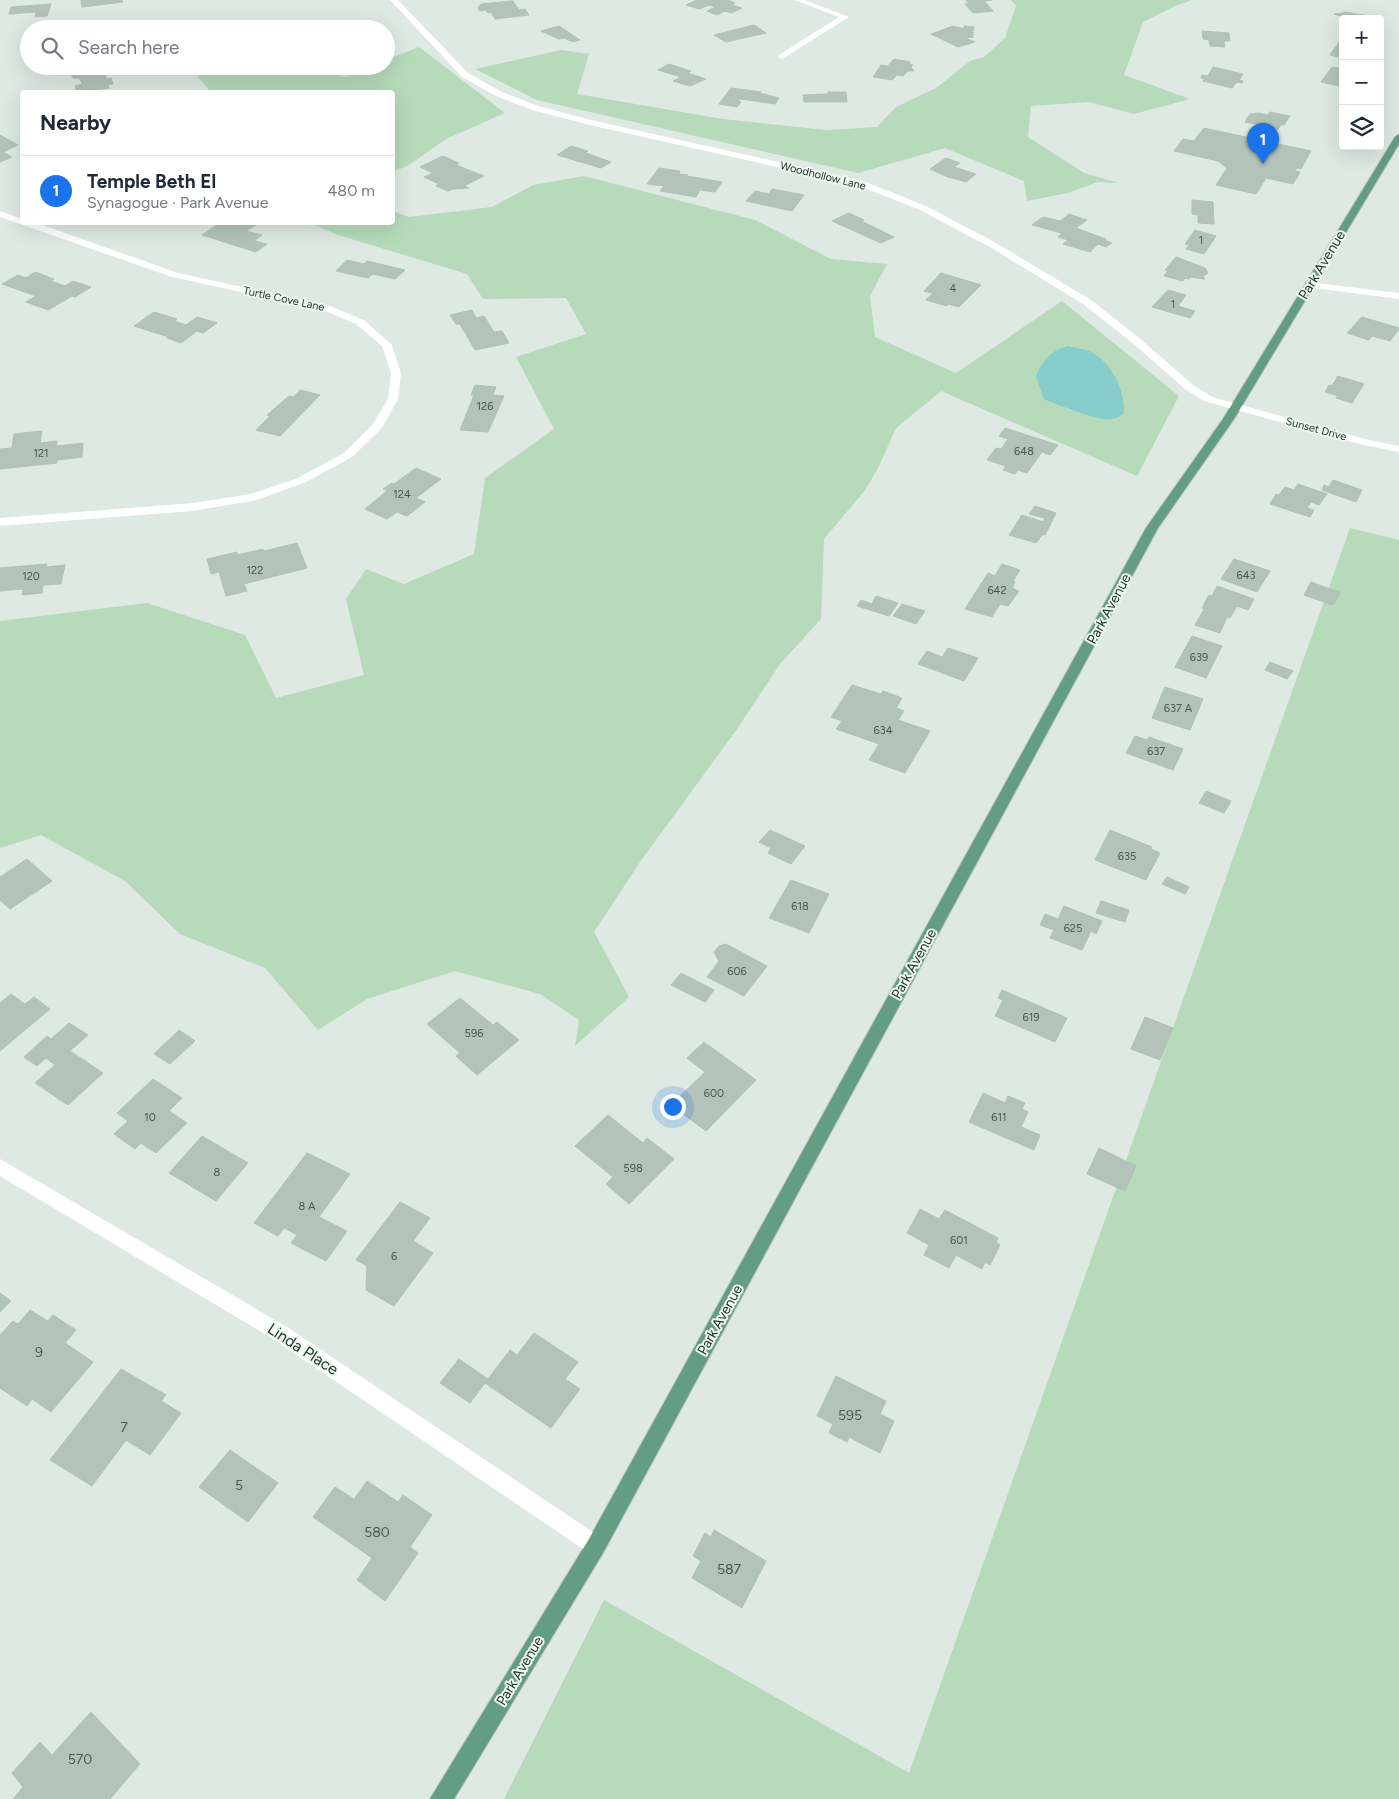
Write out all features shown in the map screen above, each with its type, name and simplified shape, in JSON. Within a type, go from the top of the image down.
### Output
[{"type":"main road","name":"Park Avenue","points":[[442,1799],[596,1546],[1152,528],[1234,407],[1399,137]]},
{"type":"street","name":"Woodhollow Lane","points":[[394,0],[465,74],[499,94],[535,108],[599,124],[860,183],[923,208],[993,245],[1086,302],[1134,339],[1189,387],[1208,399],[1234,407]]},
{"type":"street","points":[[782,57],[846,18],[798,0]]},
{"type":"street","name":"Turtle Cove Lane","points":[[0,214],[20,221]]},
{"type":"street","name":"Turtle Cove Lane","points":[[0,522],[193,508],[253,497],[302,480],[348,455],[378,426],[393,399],[396,372],[387,345],[360,322],[326,308],[175,275],[32,225]]},
{"type":"street","points":[[1309,285],[1399,296]]},
{"type":"street","name":"Sunset Drive","points":[[1234,407],[1399,450]]},
{"type":"street","name":"Linda Place","points":[[0,1168],[280,1333],[596,1546]]},
{"type":"green space","points":[[1011,0],[1192,0],[1143,22],[1124,75],[1190,99],[1134,114],[1089,102],[1031,106],[1028,137],[1084,173],[1119,183],[1098,182],[1068,193],[1027,201],[1024,181],[945,148],[858,173],[537,100],[475,69],[561,50],[589,54],[577,94],[723,119],[826,130],[877,127],[896,107],[936,88],[970,61],[984,57],[1005,38],[1016,6]]},
{"type":"green space","points":[[419,47],[505,113],[446,139],[409,165],[395,171],[395,90],[209,90],[197,76],[339,75],[346,77],[351,75],[395,75],[395,56]]},
{"type":"green space","points":[[584,176],[755,220],[831,259],[887,264],[870,296],[875,337],[956,373],[1062,301],[1179,396],[1137,476],[941,391],[896,428],[879,466],[866,489],[824,539],[821,619],[780,664],[737,729],[640,862],[594,932],[629,997],[575,1046],[579,1020],[540,994],[455,971],[367,999],[318,1030],[265,968],[180,934],[125,881],[41,835],[0,848],[0,621],[147,603],[245,635],[276,698],[364,675],[346,599],[366,569],[404,584],[474,554],[485,478],[554,429],[516,357],[586,334],[566,298],[483,299],[467,274],[338,235],[314,225],[395,225],[395,212],[409,217],[492,207],[533,185]],"holes":[[[1036,376],[1105,419],[1067,409]]]},
{"type":"green space","points":[[1350,528],[1399,540],[1399,1799],[504,1799],[604,1600],[909,1773]]},
{"type":"water","points":[[1068,346],[1091,352],[1111,370],[1120,386],[1124,413],[1113,419],[1098,418],[1044,399],[1036,376],[1048,356]]},
{"type":"building","points":[[81,0],[122,0],[123,2],[82,7]]},
{"type":"building","points":[[697,0],[728,0],[735,3],[732,5],[742,8],[731,13],[725,11],[717,15],[707,11],[716,7],[709,5],[699,9],[686,5]]},
{"type":"building","points":[[966,0],[992,0],[984,1],[993,11],[973,13],[965,4],[969,4]]},
{"type":"building","points":[[513,1],[519,10],[525,9],[529,15],[495,19],[491,12],[480,11],[478,8],[481,4]]},
{"type":"building","points":[[51,4],[47,16],[35,17],[36,12],[9,14],[11,7]]},
{"type":"building","points":[[1344,12],[1364,15],[1334,14]]},
{"type":"building","points":[[754,25],[766,33],[726,42],[714,35]]},
{"type":"building","points":[[559,26],[580,40],[572,42],[565,38],[559,39],[541,31]]},
{"type":"building","points":[[953,26],[964,29],[964,26],[974,27],[974,30],[969,32],[973,32],[973,37],[965,38],[975,42],[958,47],[931,34]]},
{"type":"building","points":[[1202,31],[1229,33],[1230,41],[1224,41],[1225,47],[1210,46],[1209,40],[1203,39]]},
{"type":"building","points":[[1339,42],[1339,57],[1330,55]]},
{"type":"building","points":[[894,59],[910,62],[909,64],[913,65],[911,67],[914,71],[908,71],[903,76],[897,75],[892,80],[873,77],[881,65],[888,66]]},
{"type":"building","points":[[669,64],[691,71],[688,73],[706,79],[690,86],[673,81],[681,77],[658,70]]},
{"type":"building","points":[[1213,67],[1243,74],[1239,80],[1243,81],[1242,83],[1237,82],[1232,88],[1203,81],[1205,79],[1201,78],[1202,75],[1208,76]]},
{"type":"building","points":[[1332,67],[1339,68],[1339,86],[1321,82]]},
{"type":"building","points":[[72,75],[105,75],[107,79],[111,78],[113,84],[108,85],[109,88],[76,90],[75,86],[82,84],[80,79],[73,78]]},
{"type":"building","points":[[731,88],[761,92],[779,98],[775,104],[740,99],[738,101],[741,102],[737,107],[719,104]]},
{"type":"building","points":[[828,92],[846,92],[847,102],[804,102],[803,95],[828,94]]},
{"type":"building","points":[[1270,112],[1290,116],[1275,133],[1257,129],[1260,125],[1245,122],[1250,114],[1267,115]]},
{"type":"building","points":[[1204,128],[1311,151],[1301,169],[1297,168],[1295,171],[1300,172],[1293,184],[1266,178],[1256,194],[1216,185],[1227,168],[1218,161],[1174,151],[1183,139],[1194,141]]},
{"type":"building","points":[[0,135],[18,145],[3,152],[12,157],[0,162]]},
{"type":"building","points":[[571,146],[588,151],[586,153],[611,162],[601,168],[557,155]]},
{"type":"building","points":[[443,156],[459,163],[456,165],[484,176],[464,186],[469,188],[448,191],[436,186],[439,184],[424,177],[433,173],[420,167]]},
{"type":"building","points":[[946,158],[960,163],[954,167],[976,174],[966,182],[930,169]]},
{"type":"building","points":[[659,168],[680,171],[679,174],[687,176],[722,182],[715,192],[700,190],[696,197],[660,191],[664,186],[647,184]]},
{"type":"building","points":[[772,189],[804,195],[792,211],[746,201],[755,191],[769,194]]},
{"type":"building","points":[[1192,200],[1213,202],[1214,224],[1198,223],[1198,215],[1192,214]]},
{"type":"building","points":[[849,213],[894,237],[881,243],[832,221]]},
{"type":"building","points":[[1069,214],[1087,220],[1076,228],[1112,243],[1106,247],[1098,244],[1090,252],[1063,244],[1068,240],[1058,237],[1062,233],[1032,225],[1043,217],[1060,221]]},
{"type":"building","points":[[217,225],[256,225],[246,231],[262,235],[254,241],[267,244],[256,252],[202,235]]},
{"type":"building","points":[[1195,230],[1216,236],[1204,254],[1186,249],[1189,245],[1185,244]]},
{"type":"building","points":[[1176,257],[1205,268],[1208,273],[1202,277],[1205,278],[1190,277],[1189,279],[1185,278],[1183,281],[1164,276],[1168,271],[1165,270]]},
{"type":"building","points":[[347,260],[364,264],[367,261],[405,270],[395,279],[373,274],[368,278],[336,271]]},
{"type":"building","points":[[35,272],[54,279],[51,281],[65,286],[73,281],[91,287],[48,310],[26,302],[36,296],[2,284],[18,275],[26,278]]},
{"type":"building","points":[[941,273],[981,285],[959,307],[948,304],[947,306],[926,300],[933,293],[924,291]]},
{"type":"building","points":[[1168,290],[1186,295],[1178,306],[1195,311],[1190,318],[1152,307]]},
{"type":"building","points":[[472,310],[476,318],[484,316],[494,332],[502,331],[509,343],[475,350],[460,324],[456,324],[450,315]]},
{"type":"building","points":[[154,312],[177,319],[174,321],[186,325],[197,317],[217,323],[203,333],[197,331],[181,343],[167,338],[169,337],[134,326]]},
{"type":"building","points":[[1362,317],[1399,329],[1390,341],[1372,336],[1369,340],[1347,333]]},
{"type":"building","points":[[1338,376],[1364,384],[1352,403],[1325,392],[1329,385],[1332,386]]},
{"type":"building","points":[[475,385],[496,387],[493,395],[504,396],[488,432],[460,430],[474,395],[471,395]]},
{"type":"building","points":[[300,390],[320,395],[280,436],[256,430],[270,416],[267,415],[289,396],[294,397]]},
{"type":"building","points":[[1005,428],[1058,445],[1050,455],[1042,452],[1027,473],[1018,470],[1015,474],[1003,470],[1006,466],[987,460],[996,448],[1001,449],[1008,439],[999,436]]},
{"type":"building","points":[[42,431],[40,443],[57,441],[56,446],[83,443],[82,457],[57,460],[57,463],[0,469],[0,449],[12,448],[14,434]]},
{"type":"building","points":[[416,468],[441,479],[416,498],[425,502],[407,516],[397,512],[387,519],[365,509],[387,491],[383,489],[392,483],[394,484]]},
{"type":"building","points":[[1333,480],[1362,490],[1356,502],[1322,490],[1324,485],[1329,487]]},
{"type":"building","points":[[1298,484],[1327,494],[1319,505],[1311,502],[1307,508],[1314,510],[1310,517],[1270,504],[1276,494],[1279,495],[1285,487],[1294,490]]},
{"type":"building","points":[[1035,506],[1056,513],[1045,535],[1043,534],[1036,543],[1009,535],[1022,515],[1043,522],[1045,518],[1029,514]]},
{"type":"building","points":[[297,543],[307,568],[244,584],[247,591],[226,596],[219,572],[211,574],[207,559],[237,552],[237,555],[263,549],[264,551]]},
{"type":"building","points":[[1234,559],[1270,571],[1257,592],[1221,579]]},
{"type":"building","points":[[47,564],[46,567],[65,565],[61,584],[43,585],[42,593],[22,595],[23,589],[0,591],[0,568]]},
{"type":"building","points":[[1002,564],[1020,570],[1013,581],[1015,582],[1012,588],[1019,591],[1008,606],[1000,604],[992,617],[965,609],[988,573],[995,576]]},
{"type":"building","points":[[1311,582],[1341,593],[1333,605],[1304,595]]},
{"type":"building","points":[[1217,586],[1254,599],[1248,610],[1237,606],[1230,618],[1227,617],[1220,633],[1195,625],[1209,595],[1212,596]]},
{"type":"building","points":[[876,596],[898,603],[889,616],[857,606],[861,600],[872,604]]},
{"type":"building","points":[[902,604],[925,611],[916,624],[893,616]]},
{"type":"building","points":[[1192,636],[1222,646],[1206,678],[1175,667]]},
{"type":"building","points":[[948,648],[978,658],[964,681],[918,664],[927,651],[942,657]]},
{"type":"building","points":[[1270,662],[1293,671],[1287,679],[1265,670]]},
{"type":"building","points":[[852,685],[881,694],[883,691],[902,698],[896,708],[904,711],[898,720],[930,731],[905,773],[869,760],[879,744],[836,729],[842,721],[831,717]]},
{"type":"building","points":[[1165,687],[1203,699],[1190,730],[1152,718]]},
{"type":"building","points":[[1135,736],[1147,740],[1149,737],[1183,749],[1173,770],[1126,753]]},
{"type":"building","points":[[1206,791],[1231,801],[1224,813],[1199,803]]},
{"type":"building","points":[[770,830],[805,846],[791,864],[768,853],[771,848],[759,842]]},
{"type":"building","points":[[1110,830],[1152,847],[1151,849],[1160,853],[1146,880],[1095,860]]},
{"type":"building","points":[[27,859],[52,881],[10,909],[0,900],[0,877]]},
{"type":"building","points":[[1167,877],[1189,887],[1185,894],[1162,884]]},
{"type":"building","points":[[791,880],[829,894],[809,933],[769,918]]},
{"type":"building","points":[[1101,901],[1129,910],[1125,922],[1096,913]]},
{"type":"building","points":[[1064,906],[1102,921],[1096,934],[1091,931],[1082,950],[1050,938],[1054,930],[1040,925],[1045,914],[1058,919]]},
{"type":"building","points":[[726,944],[767,966],[744,996],[707,977],[719,961],[714,952],[719,946]]},
{"type":"building","points":[[681,973],[714,990],[705,1002],[671,985]]},
{"type":"building","points":[[1002,990],[1067,1018],[1055,1042],[995,1016],[1003,1000],[998,998]]},
{"type":"building","points":[[11,994],[25,1004],[34,997],[50,1009],[0,1051],[0,1003]]},
{"type":"building","points":[[460,998],[493,1025],[497,1022],[519,1040],[477,1075],[456,1056],[460,1053],[427,1024]]},
{"type":"building","points":[[1145,1017],[1173,1028],[1160,1060],[1131,1049]]},
{"type":"building","points":[[69,1023],[88,1035],[70,1051],[103,1073],[68,1105],[35,1083],[55,1065],[46,1058],[37,1066],[24,1057],[47,1036],[51,1039]]},
{"type":"building","points":[[179,1030],[195,1041],[170,1064],[154,1054]]},
{"type":"building","points":[[704,1042],[756,1080],[706,1131],[671,1105],[705,1072],[687,1058]]},
{"type":"building","points":[[153,1079],[182,1098],[169,1111],[187,1123],[156,1153],[141,1143],[135,1149],[114,1134],[128,1121],[117,1113]]},
{"type":"building","points":[[983,1093],[1005,1103],[1008,1096],[1025,1103],[1022,1109],[1028,1112],[1021,1127],[1040,1135],[1034,1150],[969,1122]]},
{"type":"building","points":[[608,1115],[643,1143],[647,1138],[674,1159],[629,1204],[606,1184],[613,1177],[575,1146]]},
{"type":"building","points":[[202,1136],[248,1163],[216,1201],[169,1173]]},
{"type":"building","points":[[1099,1148],[1136,1166],[1125,1191],[1087,1174]]},
{"type":"building","points":[[307,1153],[350,1174],[319,1217],[347,1231],[326,1261],[291,1243],[297,1235],[284,1228],[278,1236],[254,1223]]},
{"type":"building","points":[[400,1202],[430,1218],[413,1241],[433,1253],[394,1306],[366,1290],[367,1266],[356,1260]]},
{"type":"building","points":[[920,1209],[939,1219],[945,1210],[998,1238],[996,1243],[1000,1245],[990,1265],[985,1262],[982,1269],[956,1255],[949,1268],[924,1255],[929,1245],[907,1233]]},
{"type":"building","points":[[0,1293],[11,1301],[0,1312]]},
{"type":"building","points":[[30,1310],[48,1321],[53,1315],[76,1330],[65,1343],[93,1362],[51,1412],[32,1399],[27,1406],[0,1388],[0,1335],[13,1321],[18,1324]]},
{"type":"building","points":[[534,1333],[578,1362],[565,1379],[580,1389],[551,1428],[485,1383],[470,1403],[440,1383],[459,1359],[488,1379],[510,1350],[517,1355]]},
{"type":"building","points":[[121,1369],[166,1395],[161,1401],[181,1413],[150,1455],[126,1440],[92,1486],[50,1460]]},
{"type":"building","points":[[836,1376],[886,1401],[880,1414],[894,1421],[880,1453],[849,1437],[847,1442],[829,1433],[833,1424],[817,1416]]},
{"type":"building","points":[[230,1450],[278,1483],[248,1522],[199,1487]]},
{"type":"building","points":[[367,1481],[398,1502],[403,1495],[432,1515],[410,1547],[418,1553],[385,1601],[357,1580],[372,1558],[313,1517],[335,1487],[354,1499]]},
{"type":"building","points":[[714,1530],[766,1561],[742,1608],[692,1578],[701,1561],[693,1556],[705,1533],[711,1537]]},
{"type":"building","points":[[91,1712],[140,1764],[110,1799],[13,1799],[23,1787],[12,1773],[40,1742],[52,1755]]},
{"type":"place","name":"Temple Beth El","points":[[1263,164]]}]
